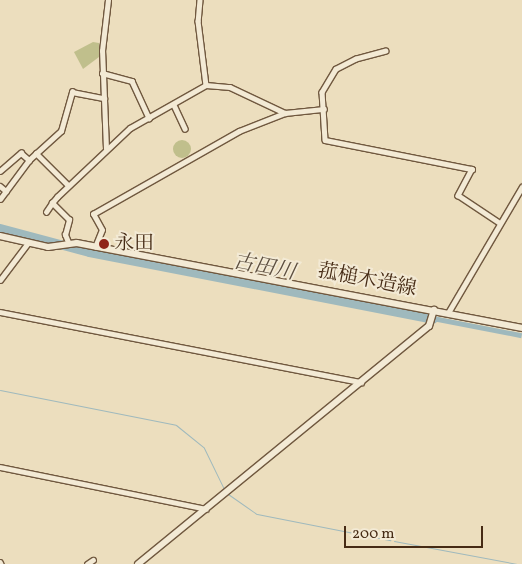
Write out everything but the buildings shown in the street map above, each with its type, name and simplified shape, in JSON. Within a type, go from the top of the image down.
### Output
[{"type":"main road","points":[[0,236],[55,247],[67,242]]},
{"type":"main road","name":"菰槌木造線","points":[[67,242],[522,328]]},
{"type":"main road","points":[[138,564],[431,324],[434,312]]},
{"type":"street","points":[[106,149],[102,73],[108,0]]},
{"type":"street","points":[[200,0],[198,20],[206,85]]},
{"type":"street","points":[[386,51],[356,59],[336,69],[322,92],[325,140],[472,169],[458,194],[500,223]]},
{"type":"street","points":[[102,73],[132,81],[149,118]]},
{"type":"street","points":[[46,212],[68,185],[106,149],[149,118],[206,85],[230,87],[285,112]]},
{"type":"street","points":[[0,199],[29,160],[61,131],[72,92],[104,98]]},
{"type":"street","points":[[174,105],[185,129]]},
{"type":"street","points":[[95,247],[102,230],[92,214],[230,136],[285,112],[324,109]]},
{"type":"street","points":[[0,171],[21,153],[29,160]]},
{"type":"street","points":[[36,153],[68,185]]},
{"type":"street","points":[[0,186],[6,191]]},
{"type":"street","points":[[448,313],[522,187]]},
{"type":"street","points":[[52,203],[69,220],[65,235],[67,242]]},
{"type":"street","points":[[0,280],[28,243]]},
{"type":"street","points":[[0,312],[361,382]]},
{"type":"street","points":[[0,467],[206,509]]},
{"type":"street","points":[[87,564],[93,560]]},
{"type":"shaded area","points":[[93,42],[99,43],[99,57],[83,69],[74,52]]},
{"type":"shaded area","points":[[178,140],[186,140],[191,145],[189,156],[178,158],[173,153],[173,145]]},
{"type":"water","points":[[423,314],[522,333],[521,338],[422,319]]},
{"type":"waterway","name":"古田川","points":[[0,228],[89,252],[433,319]]},
{"type":"waterway","points":[[0,390],[176,425],[204,448],[224,489]]},
{"type":"waterway","points":[[228,494],[257,514],[390,540]]},
{"type":"waterway","points":[[394,541],[517,564]]},
{"type":"place","name":"永田","points":[[104,244]]}]
